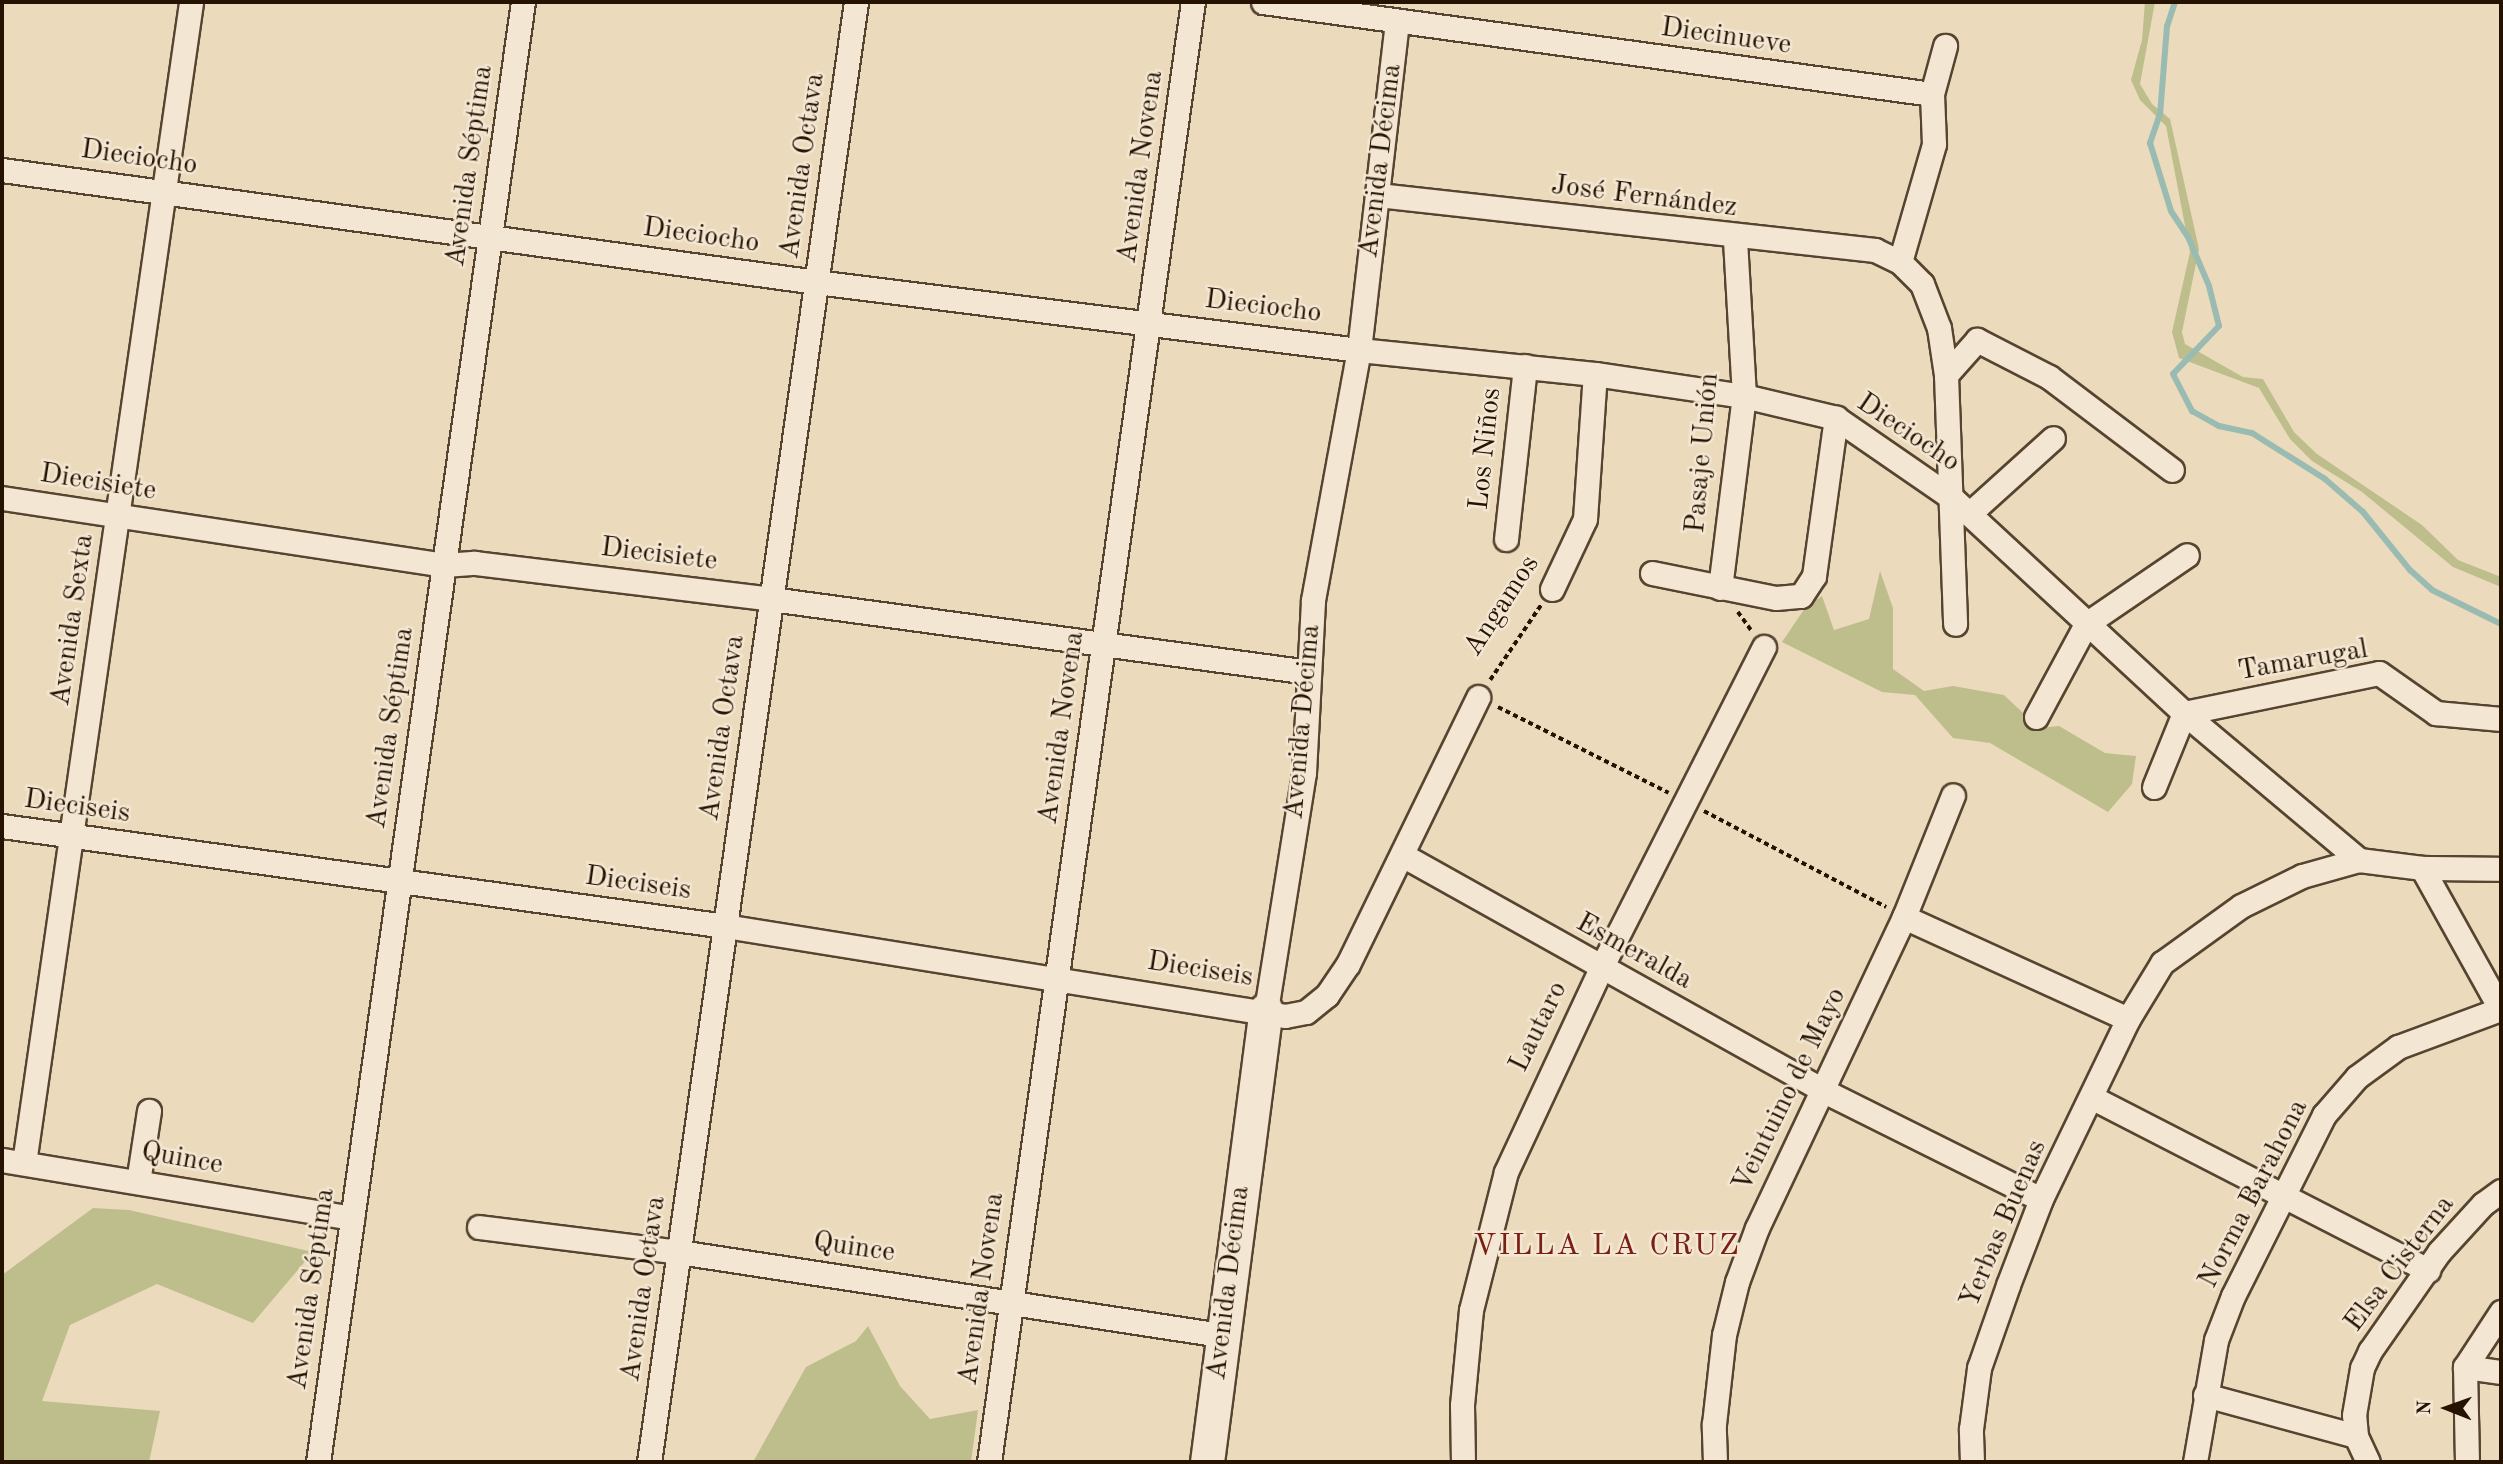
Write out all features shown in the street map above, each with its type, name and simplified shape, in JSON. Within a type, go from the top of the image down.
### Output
[{"type":"street","name":"Avenida Sexta","points":[[13,1161],[71,836],[191,2]]},
{"type":"street","name":"Avenida Séptima","points":[[318,1462],[523,2]]},
{"type":"street","name":"Avenida Octava","points":[[649,1462],[856,2]]},
{"type":"street","name":"Avenida Novena","points":[[989,1462],[1009,1302],[1150,322],[1193,2]]},
{"type":"street","name":"Diecinueve","points":[[1262,2],[1397,23],[1932,94]]},
{"type":"street","name":"Avenida Décima","points":[[1207,1462],[1220,1335],[1266,1010],[1304,772],[1313,600],[1359,350],[1397,23]]},
{"type":"street","points":[[1945,46],[1932,94],[1934,144],[1900,262],[1926,295],[1939,328],[1946,375],[1955,624]]},
{"type":"street","name":"Dieciocho","points":[[2,170],[816,282],[1359,350],[1595,374],[1744,396],[1836,418],[1952,498],[2185,713],[2359,860]]},
{"type":"street","name":"José Fernández","points":[[1378,195],[1735,238],[1875,250],[1900,262]]},
{"type":"street","name":"Pasaje Unión","points":[[1720,589],[1744,396],[1735,238]]},
{"type":"street","points":[[1946,375],[1977,340],[2049,377],[2172,470]]},
{"type":"street","name":"Los Niños","points":[[1506,539],[1525,366]]},
{"type":"street","name":"Angamos","points":[[1552,589],[1586,519],[1595,374]]},
{"type":"street","points":[[1651,573],[1720,589],[1776,598],[1801,596],[1815,576],[1836,418]]},
{"type":"street","points":[[1969,514],[2053,438]]},
{"type":"street","name":"Diecisiete","points":[[2,498],[444,565],[475,563],[771,599],[1310,672]]},
{"type":"street","points":[[2036,717],[2086,624],[2187,555]]},
{"type":"street","name":"Lautaro","points":[[1463,1462],[1465,1357],[1492,1217],[1524,1128],[1601,968],[1764,647]]},
{"type":"street","name":"Tamarugal","points":[[2185,713],[2379,673],[2436,713],[2501,719]]},
{"type":"street","name":"Angamos","points":[[1404,856],[1478,697]]},
{"type":"street","points":[[2154,787],[2185,713]]},
{"type":"street","name":"Veintuino de Mayo","points":[[1715,1462],[1714,1424],[1724,1335],[1737,1282],[1757,1228],[1904,917],[1953,795]]},
{"type":"street","name":"Dieciseis","points":[[2,826],[725,926],[1266,1010]]},
{"type":"street","points":[[1266,1010],[1285,1016],[1306,1012],[1327,995],[1404,856]]},
{"type":"street","name":"Esmeralda","points":[[1404,856],[1824,1091],[2041,1199]]},
{"type":"street","points":[[2359,860],[2422,869],[2501,869]]},
{"type":"street","name":"Yerbas Buenas","points":[[1972,1462],[1971,1429],[1979,1368],[2041,1199],[2093,1098],[2128,1019],[2162,963],[2196,937],[2268,890],[2359,860]]},
{"type":"street","points":[[2422,869],[2501,1010]]},
{"type":"street","points":[[1904,917],[2128,1019]]},
{"type":"street","name":"Norma Barahona","points":[[2195,1462],[2216,1340],[2233,1296],[2324,1115],[2357,1077],[2398,1047],[2501,1010]]},
{"type":"street","points":[[2093,1098],[2286,1194],[2428,1270]]},
{"type":"street","points":[[138,1182],[149,1111]]},
{"type":"street","name":"Quince","points":[[13,1161],[352,1218]]},
{"type":"street","name":"Elsa Cisterna","points":[[2368,1462],[2356,1436],[2354,1415],[2362,1368],[2462,1224],[2501,1191]]},
{"type":"street","name":"Quince","points":[[479,1227],[679,1252],[1220,1335]]},
{"type":"street","points":[[2474,1461],[2465,1367],[2501,1312]]},
{"type":"street","points":[[2465,1367],[2501,1372]]},
{"type":"street","points":[[2205,1395],[2356,1436]]},
{"type":"path","name":"Angamos","points":[[1478,697],[1552,589]]},
{"type":"path","points":[[1720,589],[1764,647]]},
{"type":"green space","points":[[2145,2],[2155,2],[2140,84],[2152,104],[2170,119],[2199,249],[2182,332],[2185,344],[2243,377],[2263,379],[2294,432],[2317,454],[2422,525],[2458,560],[2501,577],[2501,587],[2453,567],[2362,492],[2312,461],[2290,439],[2259,388],[2179,358],[2172,332],[2190,252],[2166,126],[2140,100],[2131,80],[2142,40]]},
{"type":"green space","points":[[1880,571],[1893,608],[1893,669],[1924,691],[1953,686],[2004,695],[2039,728],[2059,726],[2105,753],[2136,756],[2132,784],[2108,812],[1990,743],[1953,738],[1915,695],[1882,692],[1782,642],[1805,608],[1822,596],[1834,630],[1869,619]]},
{"type":"green space","points":[[93,1208],[129,1210],[313,1252],[253,1323],[157,1284],[70,1325],[42,1401],[160,1411],[149,1462],[2,1462],[2,1275]]},
{"type":"green space","points":[[868,1326],[900,1386],[930,1419],[978,1410],[971,1462],[753,1462],[806,1367],[856,1341]]},
{"type":"waterway","points":[[2175,2],[2167,26],[2160,114],[2150,143],[2171,211],[2189,239],[2209,286],[2219,326],[2173,374],[2192,411],[2219,426],[2252,433],[2325,479],[2363,512],[2410,570],[2432,590],[2501,624]]},
{"type":"district","name":"VILLA LA CRUZ","points":[[1607,1246]]}]
